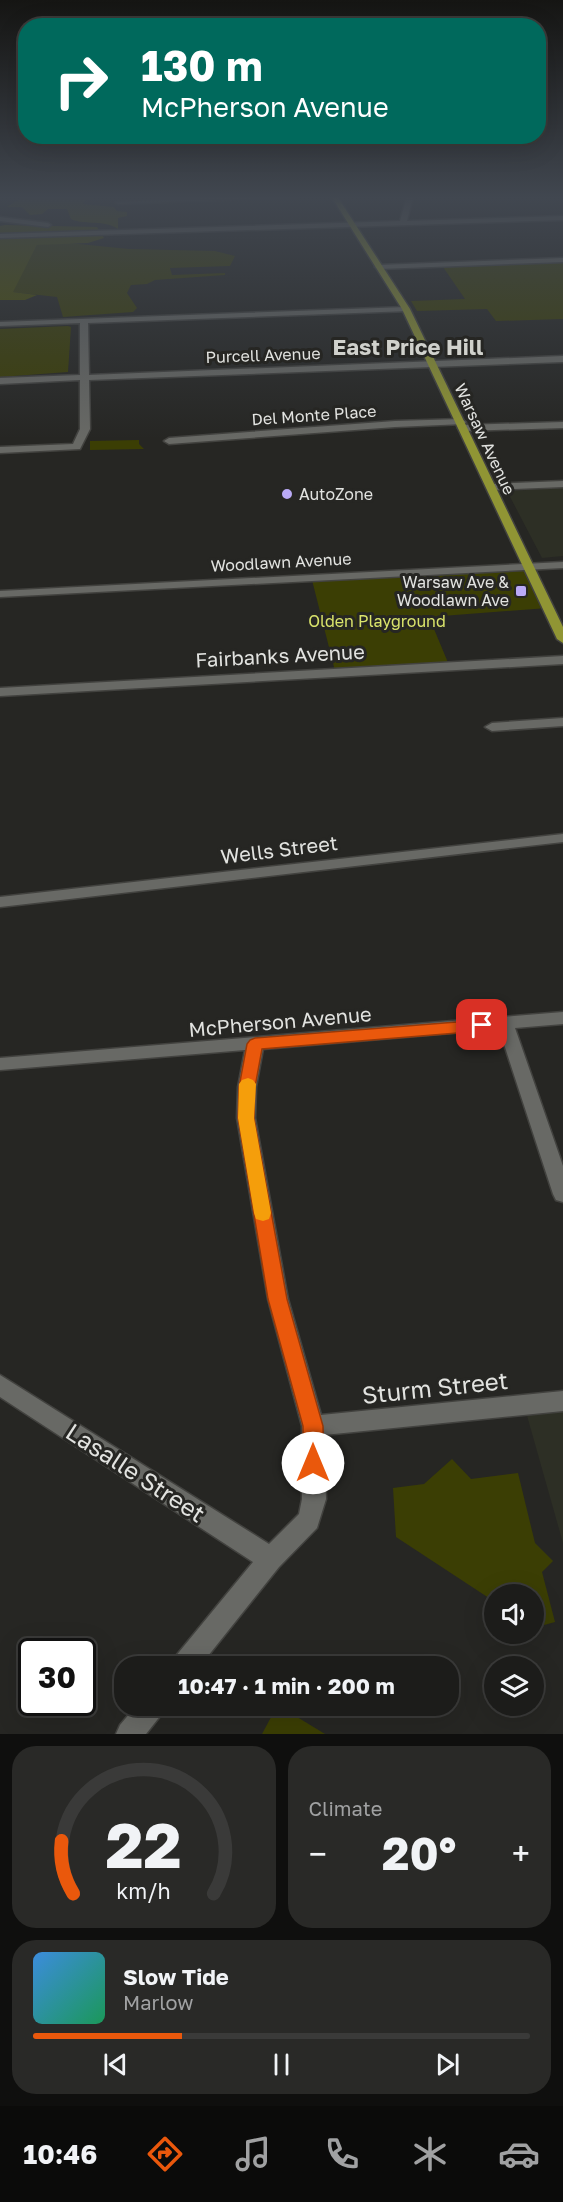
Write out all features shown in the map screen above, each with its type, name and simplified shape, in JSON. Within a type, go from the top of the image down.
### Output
[{"type":"main road","name":"Warsaw Avenue","points":[[385,277],[406,309],[434,364],[563,639]]},
{"type":"street","points":[[0,324],[406,309]]},
{"type":"street","points":[[0,450],[77,447],[85,429],[84,321]]},
{"type":"street","name":"Purcell Avenue","points":[[0,381],[563,359]]},
{"type":"street","name":"Del Monte Place","points":[[169,441],[395,424],[563,425]]},
{"type":"street","points":[[491,487],[563,484]]},
{"type":"street","name":"Woodlawn Avenue","points":[[0,594],[528,565],[563,565]]},
{"type":"street","name":"Fairbanks Avenue","points":[[0,692],[563,660]]},
{"type":"street","points":[[492,727],[563,722]]},
{"type":"street","name":"Wells Street","points":[[0,902],[563,838]]},
{"type":"street","name":"McPherson Avenue","points":[[0,1064],[563,1018]]},
{"type":"street","points":[[505,1023],[563,1194]]},
{"type":"street","points":[[192,1656],[271,1559],[309,1520],[314,1499],[313,1426],[278,1299],[246,1118],[247,1087],[255,1044]]},
{"type":"street","name":"Lasalle Street","points":[[0,1385],[271,1559]]},
{"type":"street","name":"Sturm Street","points":[[313,1426],[563,1401]]},
{"type":"street","points":[[129,1734],[144,1716]]},
{"type":"shaded area","points":[[0,277],[21,277],[13,292],[37,295],[25,300],[0,300]]},
{"type":"shaded area","points":[[563,488],[563,556],[542,558],[507,491]]},
{"type":"shaded area","points":[[563,1401],[563,1543],[524,1405]]},
{"type":"green space","points":[[20,277],[198,277],[155,280],[147,284],[131,285],[127,293],[137,308],[133,312],[63,317],[57,297],[12,292]]},
{"type":"green space","points":[[450,277],[563,277],[563,319],[496,321],[487,309],[417,311],[411,301],[465,299]]},
{"type":"green space","points":[[71,327],[68,372],[0,377],[0,329]]},
{"type":"green space","points":[[139,440],[139,444],[144,449],[90,450],[90,441]]},
{"type":"green space","name":"Olden Playground","points":[[529,565],[548,608],[429,617],[449,665],[335,671],[311,576]]},
{"type":"green space","points":[[452,1459],[471,1479],[518,1473],[535,1543],[553,1561],[542,1572],[555,1622],[544,1625],[544,1584],[484,1584],[484,1595],[396,1537],[393,1488],[424,1484]]},
{"type":"green space","points":[[272,1716],[295,1716],[325,1734],[262,1734]]},
{"type":"slow traffic","points":[[248,1084],[246,1118],[263,1213]]},
{"type":"place","name":"AutoZone","points":[[287,494]]},
{"type":"place","name":"Warsaw Ave & Woodlawn Ave","points":[[521,591]]},
{"type":"district","name":"East Price Hill","points":[[408,346]]},
{"type":"route","points":[[313,1463],[313,1426],[278,1299],[246,1118],[247,1087],[255,1044],[482,1025]]}]
